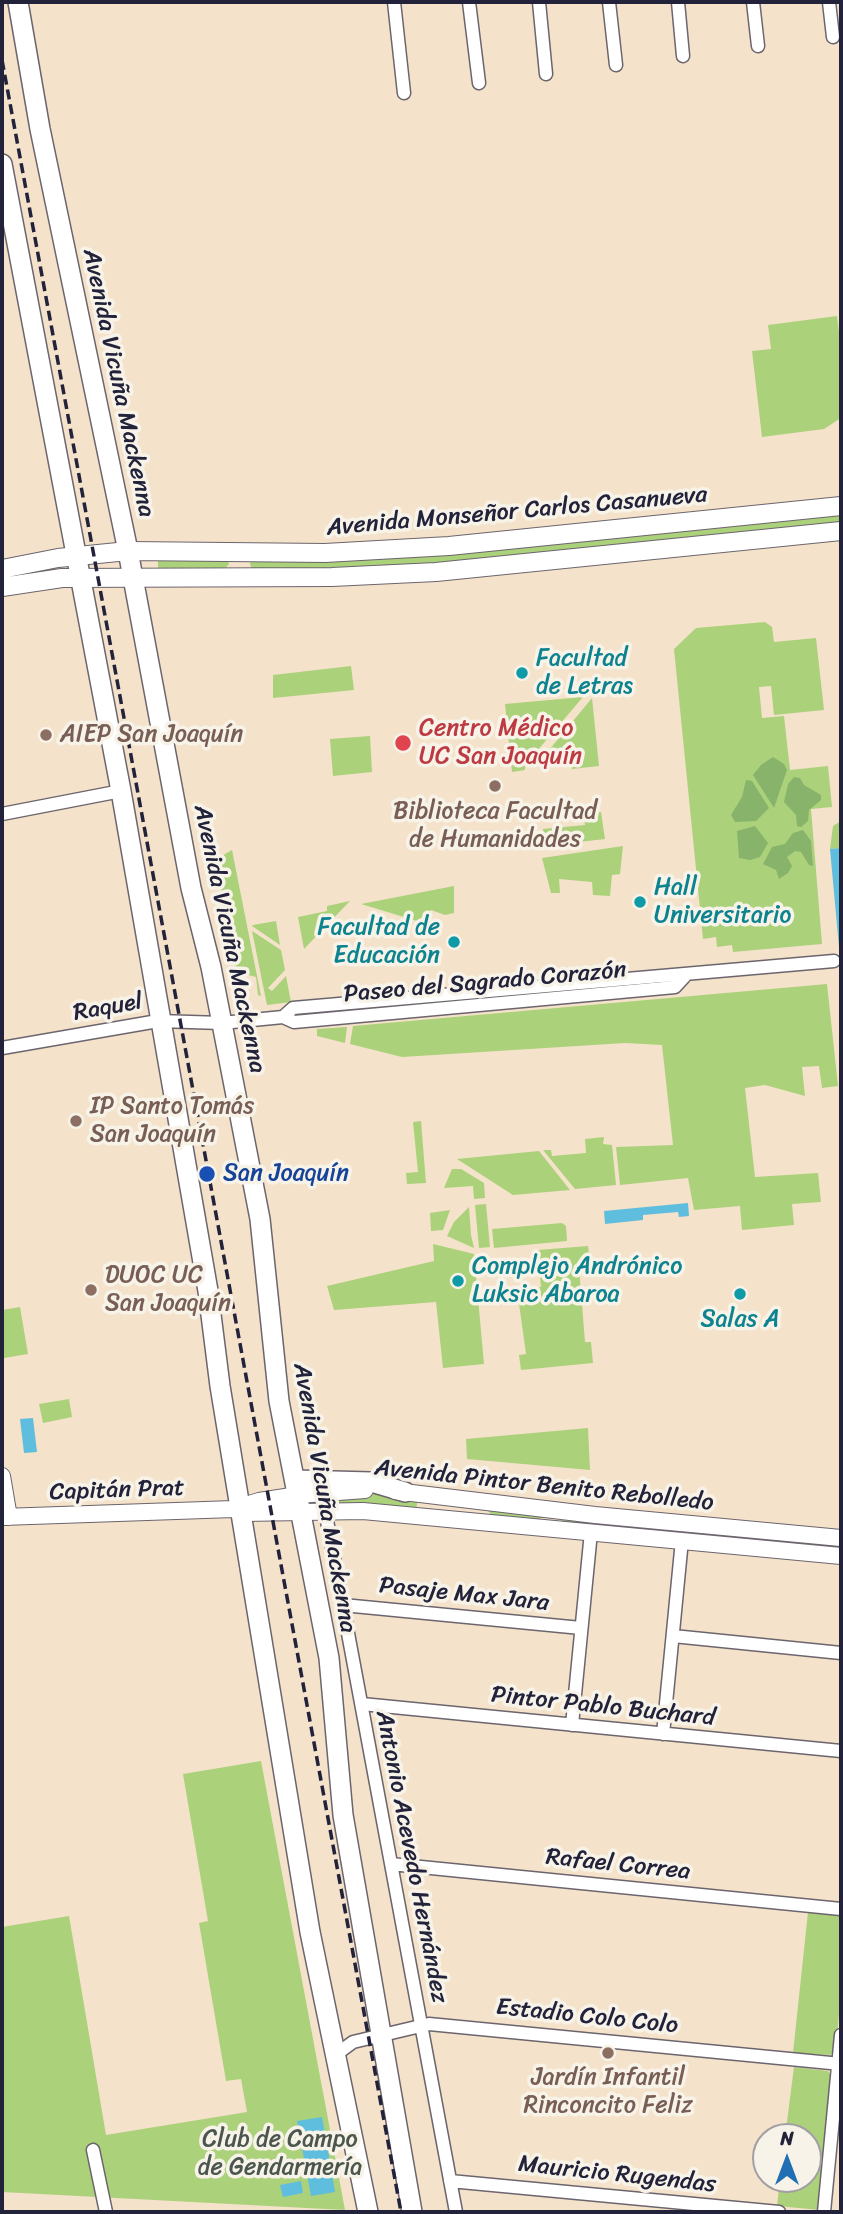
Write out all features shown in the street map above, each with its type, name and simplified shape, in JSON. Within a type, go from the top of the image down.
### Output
[{"type":"main road","name":"Avenida Vicuña Mackenna","points":[[18,2],[124,578],[222,1023],[262,1230],[275,1372],[331,1677],[342,1815],[414,2212]]},
{"type":"main road","points":[[2,164],[121,791],[158,1021],[208,1291],[220,1385],[298,1863],[334,2056],[368,2212]]},
{"type":"main road","name":"Avenida Monseñor Carlos Casanueva","points":[[2,569],[120,551],[325,553],[449,547],[841,506]]},
{"type":"main road","name":"Avenida Monseñor Carlos Casanueva","points":[[2,587],[79,578],[332,577],[436,572],[841,531]]},
{"type":"main road","points":[[298,1495],[371,1482],[405,1492]]},
{"type":"street","points":[[394,2],[404,93]]},
{"type":"street","points":[[469,2],[479,83]]},
{"type":"street","points":[[539,2],[546,74]]},
{"type":"street","points":[[609,2],[616,65]]},
{"type":"street","points":[[678,2],[683,56]]},
{"type":"street","points":[[753,2],[758,46]]},
{"type":"street","points":[[829,2],[833,37]]},
{"type":"street","points":[[2,814],[121,791]]},
{"type":"street","name":"Paseo del Sagrado Corazón","points":[[222,1023],[283,1017],[294,1022],[675,987],[687,974],[834,961]]},
{"type":"street","name":"Raquel","points":[[2,1048],[158,1021],[222,1023]]},
{"type":"street","points":[[2,1475],[6,1517]]},
{"type":"street","name":"Avenida Pintor Benito Rebolledo","points":[[405,1492],[841,1538]]},
{"type":"street","name":"Avenida Pintor Benito Rebolledo","points":[[240,1509],[298,1495],[325,1510],[431,1516],[841,1556]]},
{"type":"street","points":[[431,1516],[433,1496]]},
{"type":"street","name":"Capitán Prat","points":[[6,1517],[240,1509]]},
{"type":"street","name":"Antonio Acevedo Hernández","points":[[325,1510],[456,2212]]},
{"type":"street","points":[[572,1725],[591,1532]]},
{"type":"street","points":[[663,1734],[682,1540]]},
{"type":"street","name":"Pasaje Max Jara","points":[[343,1605],[581,1628]]},
{"type":"street","points":[[673,1636],[841,1653]]},
{"type":"street","name":"Pintor Pablo Buchard","points":[[362,1704],[841,1751]]},
{"type":"street","name":"Rafael Correa","points":[[391,1864],[841,1909]]},
{"type":"street","name":"Estadio Colo Colo","points":[[334,2056],[353,2042],[421,2025],[444,2024],[840,2064]]},
{"type":"street","points":[[824,2212],[835,2168],[841,2035]]},
{"type":"street","points":[[93,2150],[106,2212]]},
{"type":"street","name":"Mauricio Rugendas","points":[[450,2181],[779,2212]]},
{"type":"green space","points":[[837,316],[841,348],[841,418],[824,429],[762,437],[752,351],[771,349],[768,325]]},
{"type":"green space","points":[[841,513],[841,527],[356,570],[252,569],[250,564],[252,559],[477,552]]},
{"type":"green space","points":[[158,556],[228,560],[229,564],[224,570],[158,572]]},
{"type":"green space","points":[[765,622],[772,627],[774,642],[816,638],[824,710],[774,715],[771,686],[759,687],[762,718],[784,716],[790,770],[828,766],[832,807],[811,809],[822,944],[733,952],[732,945],[717,947],[716,937],[703,939],[674,649],[696,628]]},
{"type":"green space","points":[[351,666],[354,690],[273,698],[273,675]]},
{"type":"green space","points":[[583,697],[525,765],[525,770],[512,772],[505,704]]},
{"type":"green space","points":[[592,698],[599,766],[572,769],[569,748],[549,750]]},
{"type":"green space","points":[[370,736],[372,772],[333,776],[330,739]]},
{"type":"green space","points":[[773,757],[784,764],[787,770],[774,808],[753,775]]},
{"type":"green space","points":[[794,777],[800,778],[804,785],[821,795],[821,800],[809,810],[808,821],[801,827],[797,826],[796,815],[784,802],[788,784]]},
{"type":"green space","points":[[746,780],[752,781],[769,808],[756,821],[735,822],[731,815],[742,797]]},
{"type":"green space","points":[[601,812],[605,839],[544,846],[543,829],[585,825],[584,814]]},
{"type":"green space","points":[[841,821],[841,848],[830,849],[833,826]]},
{"type":"green space","points":[[755,826],[768,843],[760,857],[750,860],[739,858],[737,831]]},
{"type":"green space","points":[[803,830],[811,841],[813,866],[809,865],[801,852],[795,851],[787,857],[792,866],[788,873],[779,879],[776,870],[763,864],[772,847],[785,844],[793,833]]},
{"type":"green space","points":[[623,846],[620,874],[612,875],[610,896],[593,895],[592,882],[559,879],[560,893],[551,893],[542,858]]},
{"type":"green space","points":[[232,850],[261,996],[258,995],[256,977],[237,972],[215,860]]},
{"type":"green space","points":[[454,886],[454,913],[445,915],[431,910],[417,921],[361,904]]},
{"type":"green space","points":[[350,901],[304,949],[298,917],[327,911],[327,906]]},
{"type":"green space","points":[[276,921],[280,945],[252,926],[253,925]]},
{"type":"green space","points":[[252,931],[281,950],[285,970],[268,988],[272,991],[286,976],[291,1002],[267,1005]]},
{"type":"green space","points":[[827,984],[838,1086],[822,1088],[819,1066],[802,1067],[805,1096],[765,1085],[745,1088],[755,1177],[818,1173],[821,1202],[792,1204],[794,1225],[742,1230],[740,1206],[694,1210],[688,1178],[620,1185],[616,1147],[673,1145],[662,1045],[625,1043],[402,1057],[350,1044],[353,1026]]},
{"type":"green space","points":[[347,1027],[345,1043],[317,1036],[317,1029]]},
{"type":"green space","points":[[421,1121],[426,1183],[407,1184],[406,1173],[418,1172],[413,1122]]},
{"type":"green space","points":[[604,1137],[603,1144],[612,1145],[616,1185],[575,1189],[543,1150],[551,1150],[552,1156],[586,1153],[585,1139]]},
{"type":"green space","points":[[539,1151],[570,1190],[513,1195],[457,1159]]},
{"type":"green space","points":[[452,1169],[461,1169],[484,1183],[485,1198],[474,1199],[473,1186],[444,1188]]},
{"type":"green space","points":[[486,1204],[490,1247],[479,1248],[475,1205]]},
{"type":"green space","points":[[469,1207],[474,1248],[447,1236],[454,1222]]},
{"type":"green space","points":[[450,1210],[443,1230],[431,1231],[430,1213]]},
{"type":"green space","points":[[562,1223],[566,1226],[567,1241],[494,1248],[492,1229]]},
{"type":"green space","points":[[433,1244],[474,1254],[484,1364],[443,1368],[436,1302],[334,1310],[327,1286],[434,1261]]},
{"type":"green space","points":[[588,1246],[590,1262],[579,1267],[585,1342],[591,1342],[593,1363],[521,1370],[519,1355],[526,1354],[517,1289],[541,1287],[538,1250]]},
{"type":"green space","points":[[20,1307],[28,1354],[4,1358],[2,1310]]},
{"type":"green space","points":[[69,1399],[72,1417],[43,1423],[39,1404]]},
{"type":"green space","points":[[588,1428],[590,1470],[467,1459],[466,1439]]},
{"type":"green space","points":[[370,1493],[418,1498],[416,1510],[331,1503],[330,1496]]},
{"type":"green space","points":[[485,1508],[545,1514],[539,1520],[492,1515]]},
{"type":"green space","points":[[561,1520],[841,1546],[841,1554],[561,1526]]},
{"type":"green space","name":"Club de Campo de Gendarmería","points":[[261,1761],[345,2210],[2,2192],[2,1927],[69,1916],[106,2135],[247,2112],[241,2079],[226,2081],[199,1923],[208,1921],[183,1774]]},
{"type":"green space","points":[[808,1912],[841,1915],[841,1989],[836,2049],[830,2055],[793,2053]]},
{"type":"green space","points":[[794,2067],[828,2071],[833,2078],[822,2190],[822,2123],[787,2123]]},
{"type":"green space","points":[[778,2193],[822,2193],[820,2210],[777,2206]]},
{"type":"water","points":[[841,848],[841,946],[839,947],[830,849]]},
{"type":"water","points":[[688,1203],[689,1216],[679,1217],[678,1212],[643,1215],[643,1220],[605,1224],[604,1211]]},
{"type":"water","points":[[33,1418],[37,1452],[24,1453],[20,1419]]},
{"type":"water","points":[[322,2117],[335,2192],[311,2196],[297,2121]]},
{"type":"water","points":[[301,2181],[303,2193],[283,2197],[280,2185]]},
{"type":"railway","points":[[2,60],[401,2212]]},
{"type":"place","name":"Facultad de Letras","points":[[522,673]]},
{"type":"place","name":"AIEP San Joaquín","points":[[46,735]]},
{"type":"place","name":"Centro Médico UC San Joaquín","points":[[403,743]]},
{"type":"place","name":"Biblioteca Facultad de Humanidades","points":[[495,786]]},
{"type":"place","name":"Hall Universitario","points":[[640,902]]},
{"type":"place","name":"Facultad de Educación","points":[[454,942]]},
{"type":"place","name":"IP Santo Tomás San Joaquín","points":[[76,1121]]},
{"type":"place","name":"San Joaquín","points":[[207,1174]]},
{"type":"place","name":"Complejo Andrónico Luksic Abaroa","points":[[458,1281]]},
{"type":"place","name":"DUOC UC San Joaquín","points":[[91,1290]]},
{"type":"place","name":"Salas A","points":[[740,1294]]},
{"type":"place","name":"Jardín Infantil Rinconcito Feliz","points":[[608,2053]]}]
